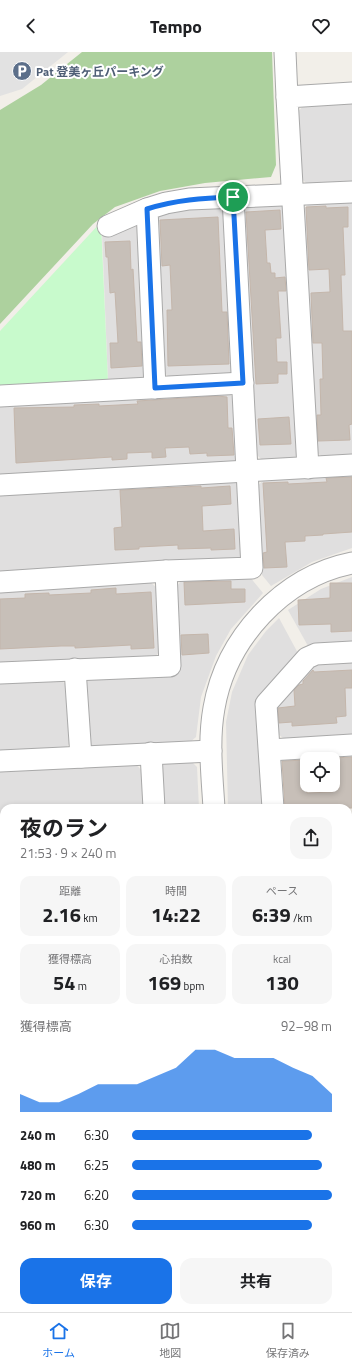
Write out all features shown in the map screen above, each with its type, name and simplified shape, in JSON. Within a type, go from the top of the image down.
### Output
[{"type":"street","points":[[285,52],[308,468]]},
{"type":"street","points":[[287,97],[352,93]]},
{"type":"street","points":[[108,226],[147,209],[166,203],[189,199],[352,192]]},
{"type":"street","points":[[0,582],[166,571],[252,568],[249,471],[233,197]]},
{"type":"street","points":[[147,209],[155,388]]},
{"type":"street","points":[[0,396],[243,383]]},
{"type":"street","points":[[0,485],[352,466]]},
{"type":"street","points":[[214,804],[211,751],[214,708],[218,688],[236,649],[247,631],[261,615],[292,589],[328,570],[352,563]]},
{"type":"street","points":[[0,673],[170,666],[166,571]]},
{"type":"street","points":[[273,804],[266,704],[307,658],[316,654],[352,652]]},
{"type":"street","points":[[76,669],[81,757]]},
{"type":"street","points":[[270,750],[352,745]]},
{"type":"street","points":[[0,761],[211,751]]},
{"type":"street","points":[[152,753],[154,804]]},
{"type":"shaded area","name":"Pat 登美ヶ丘パーキング","points":[[0,52],[68,52],[22,89],[0,96]]},
{"type":"shaded area","points":[[352,102],[352,184],[309,186],[301,178],[297,113],[305,104]]},
{"type":"shaded area","points":[[352,199],[352,458],[325,459],[315,451],[303,210],[312,201]]},
{"type":"shaded area","points":[[279,203],[287,211],[300,451],[292,461],[264,462],[256,454],[243,214],[251,205]]},
{"type":"shaded area","points":[[217,207],[227,214],[235,368],[227,376],[172,379],[163,372],[155,222],[161,214],[174,210]]},
{"type":"shaded area","points":[[140,215],[149,374],[141,381],[108,382],[102,232]]},
{"type":"shaded area","points":[[227,391],[237,402],[240,456],[232,464],[0,477],[0,404]]},
{"type":"shaded area","points":[[352,473],[352,548],[312,562],[271,586],[262,575],[257,487],[266,477]]},
{"type":"shaded area","points":[[232,479],[242,488],[245,553],[238,561],[0,574],[0,492]]},
{"type":"shaded area","points":[[250,577],[263,593],[231,629],[216,656],[201,697],[196,737],[189,743],[93,748],[87,741],[84,686],[89,678],[177,672],[175,588],[183,579]]},
{"type":"shaded area","points":[[352,577],[352,644],[308,646],[288,610],[321,589]]},
{"type":"shaded area","points":[[149,581],[159,590],[161,650],[154,658],[0,666],[0,589]]},
{"type":"shaded area","points":[[279,618],[299,655],[259,699],[264,804],[228,804],[226,722],[232,692],[248,655],[266,631]]},
{"type":"shaded area","points":[[352,660],[352,735],[284,739],[275,731],[274,705],[308,668],[320,662]]},
{"type":"shaded area","points":[[58,678],[68,686],[70,743],[64,750],[0,754],[0,681]]},
{"type":"shaded area","points":[[190,760],[197,767],[199,804],[159,804],[157,768],[165,761]]},
{"type":"shaded area","points":[[134,762],[142,771],[144,804],[0,804],[0,769]]},
{"type":"green space","points":[[82,52],[272,52],[276,165],[271,177],[205,183],[160,191],[115,207],[93,224],[0,324],[0,110],[41,85]]},
{"type":"green space","points":[[101,222],[108,382],[0,388],[0,331]]},
{"type":"building","points":[[326,206],[326,208],[348,207],[348,227],[343,227],[345,275],[341,275],[343,331],[352,331],[352,424],[349,425],[350,440],[318,441],[317,415],[321,415],[320,379],[323,379],[322,343],[313,343],[311,293],[330,292],[329,269],[309,270],[306,207]]},
{"type":"building","points":[[280,210],[281,229],[265,230],[267,263],[270,263],[271,273],[275,273],[275,278],[285,277],[286,291],[278,291],[281,338],[276,338],[277,362],[287,362],[287,374],[278,374],[278,383],[256,384],[246,212]]},
{"type":"building","points":[[218,217],[222,312],[227,312],[229,364],[168,366],[167,310],[172,310],[170,265],[162,266],[160,220]]},
{"type":"building","points":[[130,241],[137,342],[141,342],[142,366],[111,368],[110,343],[118,343],[115,292],[110,293],[108,257],[106,257],[105,242]]},
{"type":"building","points":[[217,396],[227,397],[228,428],[232,428],[234,455],[207,456],[207,453],[190,454],[189,447],[165,448],[166,457],[152,458],[152,452],[127,453],[127,459],[112,460],[112,457],[16,463],[14,408],[74,407],[74,405],[99,404],[99,406],[138,404],[137,401]]},
{"type":"building","points":[[289,417],[291,444],[260,445],[258,419]]},
{"type":"building","points":[[352,477],[352,532],[305,536],[305,541],[285,542],[287,567],[264,568],[263,553],[267,552],[263,483],[288,482],[288,484],[327,482],[326,478]]},
{"type":"building","points":[[201,486],[201,488],[230,486],[231,504],[202,506],[203,531],[234,529],[235,549],[178,549],[178,545],[115,550],[114,528],[122,527],[120,490]]},
{"type":"building","points":[[231,581],[231,589],[245,589],[245,602],[185,605],[184,582]]},
{"type":"building","points":[[330,583],[352,583],[352,631],[331,632],[331,624],[299,625],[298,600],[330,598]]},
{"type":"building","points":[[116,588],[116,594],[151,592],[154,648],[131,649],[131,645],[75,648],[75,646],[61,646],[0,649],[0,599],[25,598],[25,594],[49,593],[49,595],[91,593],[91,590]]},
{"type":"building","points":[[208,634],[209,653],[182,655],[181,635]]},
{"type":"building","points":[[313,670],[314,672],[352,670],[352,688],[345,688],[346,716],[336,717],[337,723],[292,726],[292,722],[279,723],[278,708],[295,706],[294,690],[299,685],[303,684],[303,681]]},
{"type":"building","points":[[352,757],[352,804],[285,804],[282,761],[300,760],[300,792],[340,792],[340,758]]},
{"type":"place","name":"Pat 登美ヶ丘パーキング","points":[[22,71]]},
{"type":"route","points":[[233,197],[243,383],[155,388],[147,209],[166,203],[189,199],[233,197]]}]
